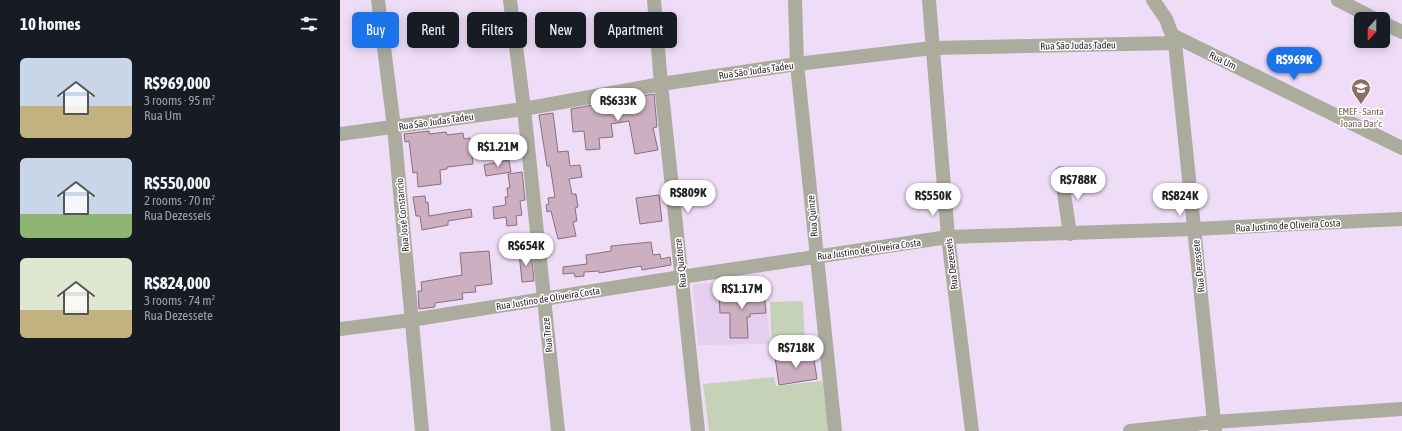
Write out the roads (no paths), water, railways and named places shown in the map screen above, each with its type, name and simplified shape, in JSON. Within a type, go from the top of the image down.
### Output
[{"type":"street","name":"Rua José Constancio","points":[[378,0],[394,127],[422,431]]},
{"type":"street","name":"Rua Treze","points":[[510,0],[524,109],[558,431]]},
{"type":"street","name":"Rua Quatorze","points":[[654,0],[661,84],[698,431]]},
{"type":"street","name":"Rua Quinze","points":[[795,0],[797,64],[835,431]]},
{"type":"street","name":"Rua Dezesseis","points":[[930,0],[932,48],[948,237],[972,431]]},
{"type":"street","points":[[1338,0],[1361,12]]},
{"type":"street","name":"Rua Dezessete","points":[[1157,3],[1174,39],[1215,426]]},
{"type":"street","points":[[1390,26],[1402,32]]},
{"type":"street","name":"Rua São Judas Tadeu","points":[[340,134],[524,109],[661,84],[797,64],[932,48],[1174,39]]},
{"type":"street","name":"Rua Um","points":[[1174,39],[1402,148]]},
{"type":"street","points":[[1061,173],[1070,234]]},
{"type":"street","name":"Rua Justino de Oliveira Costa","points":[[340,329],[411,320],[543,298],[948,237],[1070,234],[1402,219]]},
{"type":"street","points":[[1130,431],[1215,426],[1402,409]]},
{"type":"place","name":"EMEF - Santa Joana Dar’c","points":[[1361,105]]}]
